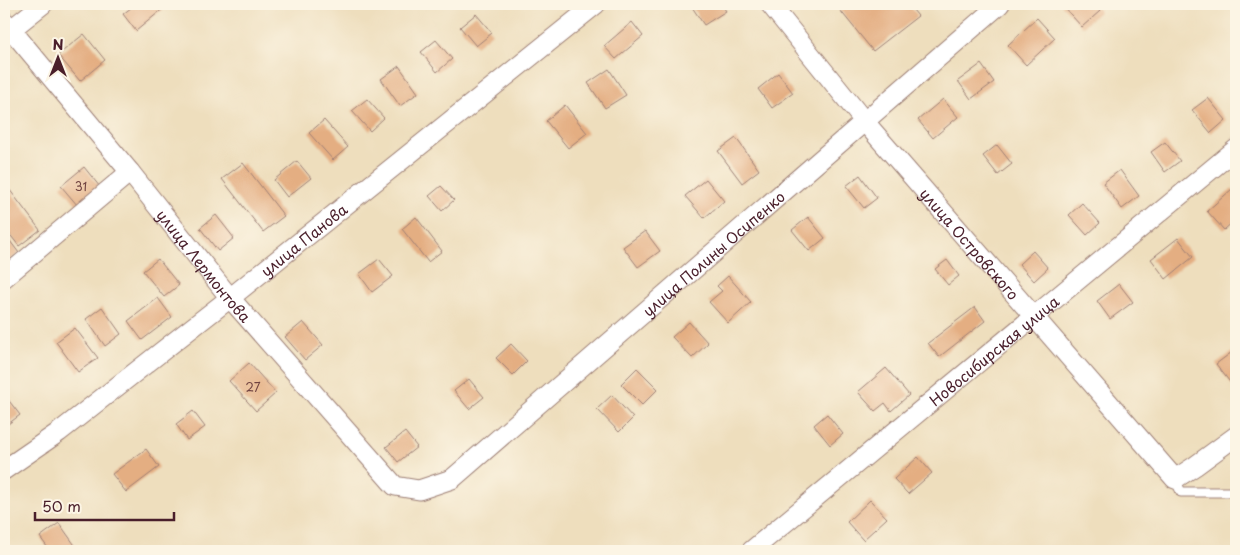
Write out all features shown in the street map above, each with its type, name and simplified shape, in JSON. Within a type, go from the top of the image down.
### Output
[{"type":"street","points":[[6,29],[43,4]]},
{"type":"street","name":"улица Панова","points":[[4,470],[59,432],[230,298],[596,4]]},
{"type":"street","name":"улица Островского","points":[[770,4],[864,120],[1175,479]]},
{"type":"street","name":"улица Полины Осипенко","points":[[419,490],[452,479],[521,417],[1000,4]]},
{"type":"street","name":"улица Лермонтова","points":[[6,29],[130,172],[230,298],[395,486],[419,490]]},
{"type":"street","name":"Новосибирская улица","points":[[751,551],[1236,149]]},
{"type":"street","points":[[4,278],[130,172]]},
{"type":"street","points":[[1175,479],[1236,436]]},
{"type":"lane","points":[[1175,479],[1181,492],[1236,492]]},
{"type":"building","points":[[136,4],[163,4],[165,7],[136,31],[123,14]]},
{"type":"building","points":[[690,4],[721,4],[726,11],[704,25]]},
{"type":"building","points":[[835,4],[908,4],[918,16],[873,51]]},
{"type":"building","points":[[1061,4],[1093,4],[1100,11],[1082,27]]},
{"type":"building","points":[[476,14],[492,33],[476,46],[460,27]]},
{"type":"building","points":[[1037,18],[1055,38],[1026,65],[1008,45]]},
{"type":"building","points":[[632,22],[643,36],[616,59],[604,46]]},
{"type":"building","points":[[84,34],[105,60],[80,81],[58,55]]},
{"type":"building","points":[[436,40],[452,59],[437,72],[421,52]]},
{"type":"building","points":[[981,64],[994,82],[971,99],[958,81]]},
{"type":"building","points":[[399,66],[418,93],[400,106],[381,79]]},
{"type":"building","points":[[609,69],[626,95],[605,108],[588,83]]},
{"type":"building","points":[[778,73],[793,93],[772,108],[758,89]]},
{"type":"building","points":[[1208,98],[1226,120],[1211,133],[1192,110]]},
{"type":"building","points":[[367,99],[384,118],[370,131],[352,111]]},
{"type":"building","points":[[943,99],[958,117],[933,138],[918,120]]},
{"type":"building","points":[[565,105],[587,133],[568,148],[546,121]]},
{"type":"building","points":[[324,120],[348,147],[333,160],[309,133]]},
{"type":"building","points":[[736,138],[759,170],[742,183],[718,151]]},
{"type":"building","points":[[1165,142],[1180,161],[1165,172],[1151,152]]},
{"type":"building","points":[[997,145],[1012,164],[998,175],[983,156]]},
{"type":"building","points":[[297,161],[311,178],[287,197],[274,180]]},
{"type":"building","points":[[243,163],[284,216],[263,232],[222,179]]},
{"type":"building","points":[[84,167],[100,187],[78,206],[61,186]]},
{"type":"building","points":[[1120,170],[1139,196],[1122,209],[1103,183]]},
{"type":"building","points":[[860,175],[877,198],[864,208],[846,186]]},
{"type":"building","points":[[706,179],[724,201],[704,218],[685,196]]},
{"type":"building","points":[[6,185],[40,230],[19,246],[4,227],[4,187]]},
{"type":"building","points":[[441,186],[454,200],[442,211],[429,196]]},
{"type":"building","points":[[1232,189],[1236,195],[1236,219],[1224,230],[1207,211]]},
{"type":"building","points":[[1082,203],[1100,223],[1087,235],[1069,215]]},
{"type":"building","points":[[216,215],[234,238],[218,251],[200,228]]},
{"type":"building","points":[[416,217],[442,251],[428,262],[402,229]]},
{"type":"building","points":[[808,217],[825,238],[809,251],[792,230]]},
{"type":"building","points":[[645,231],[660,251],[638,267],[623,247]]},
{"type":"building","points":[[4,233],[19,253],[4,265]]},
{"type":"building","points":[[1178,238],[1193,257],[1166,279],[1151,259]]},
{"type":"building","points":[[1033,251],[1048,268],[1034,281],[1019,264]]},
{"type":"building","points":[[158,259],[179,285],[164,297],[143,271]]},
{"type":"building","points":[[379,259],[393,276],[372,292],[359,274]]},
{"type":"building","points":[[947,260],[959,276],[948,285],[935,269]]},
{"type":"building","points":[[728,276],[751,302],[728,323],[709,302],[722,291],[717,286]]},
{"type":"building","points":[[1119,284],[1133,302],[1110,319],[1097,301]]},
{"type":"building","points":[[158,298],[172,317],[142,340],[128,321]]},
{"type":"building","points":[[102,307],[121,334],[105,346],[86,319]]},
{"type":"building","points":[[975,307],[985,321],[939,357],[928,343]]},
{"type":"building","points":[[303,322],[323,345],[305,360],[285,337]]},
{"type":"building","points":[[689,322],[708,343],[692,358],[672,337]]},
{"type":"building","points":[[75,328],[98,358],[78,372],[56,342]]},
{"type":"building","points":[[511,344],[527,361],[513,375],[496,358]]},
{"type":"building","points":[[1236,349],[1236,390],[1216,364]]},
{"type":"building","points":[[249,363],[276,393],[256,411],[229,381]]},
{"type":"building","points":[[637,368],[658,389],[642,405],[621,384]]},
{"type":"building","points":[[886,368],[909,395],[891,411],[885,403],[875,411],[858,392]]},
{"type":"building","points":[[469,379],[484,397],[469,409],[454,391]]},
{"type":"building","points":[[612,395],[633,418],[619,432],[597,409]]},
{"type":"building","points":[[6,397],[20,415],[4,427],[4,399]]},
{"type":"building","points":[[193,411],[205,427],[187,440],[176,424]]},
{"type":"building","points":[[827,414],[843,434],[830,445],[814,425]]},
{"type":"building","points":[[405,432],[417,447],[398,462],[386,447]]},
{"type":"building","points":[[146,449],[159,467],[126,492],[112,474]]},
{"type":"building","points":[[918,457],[932,473],[908,494],[894,479]]},
{"type":"building","points":[[870,500],[887,518],[863,540],[847,522]]},
{"type":"building","points":[[59,523],[79,551],[50,551],[40,537]]}]
